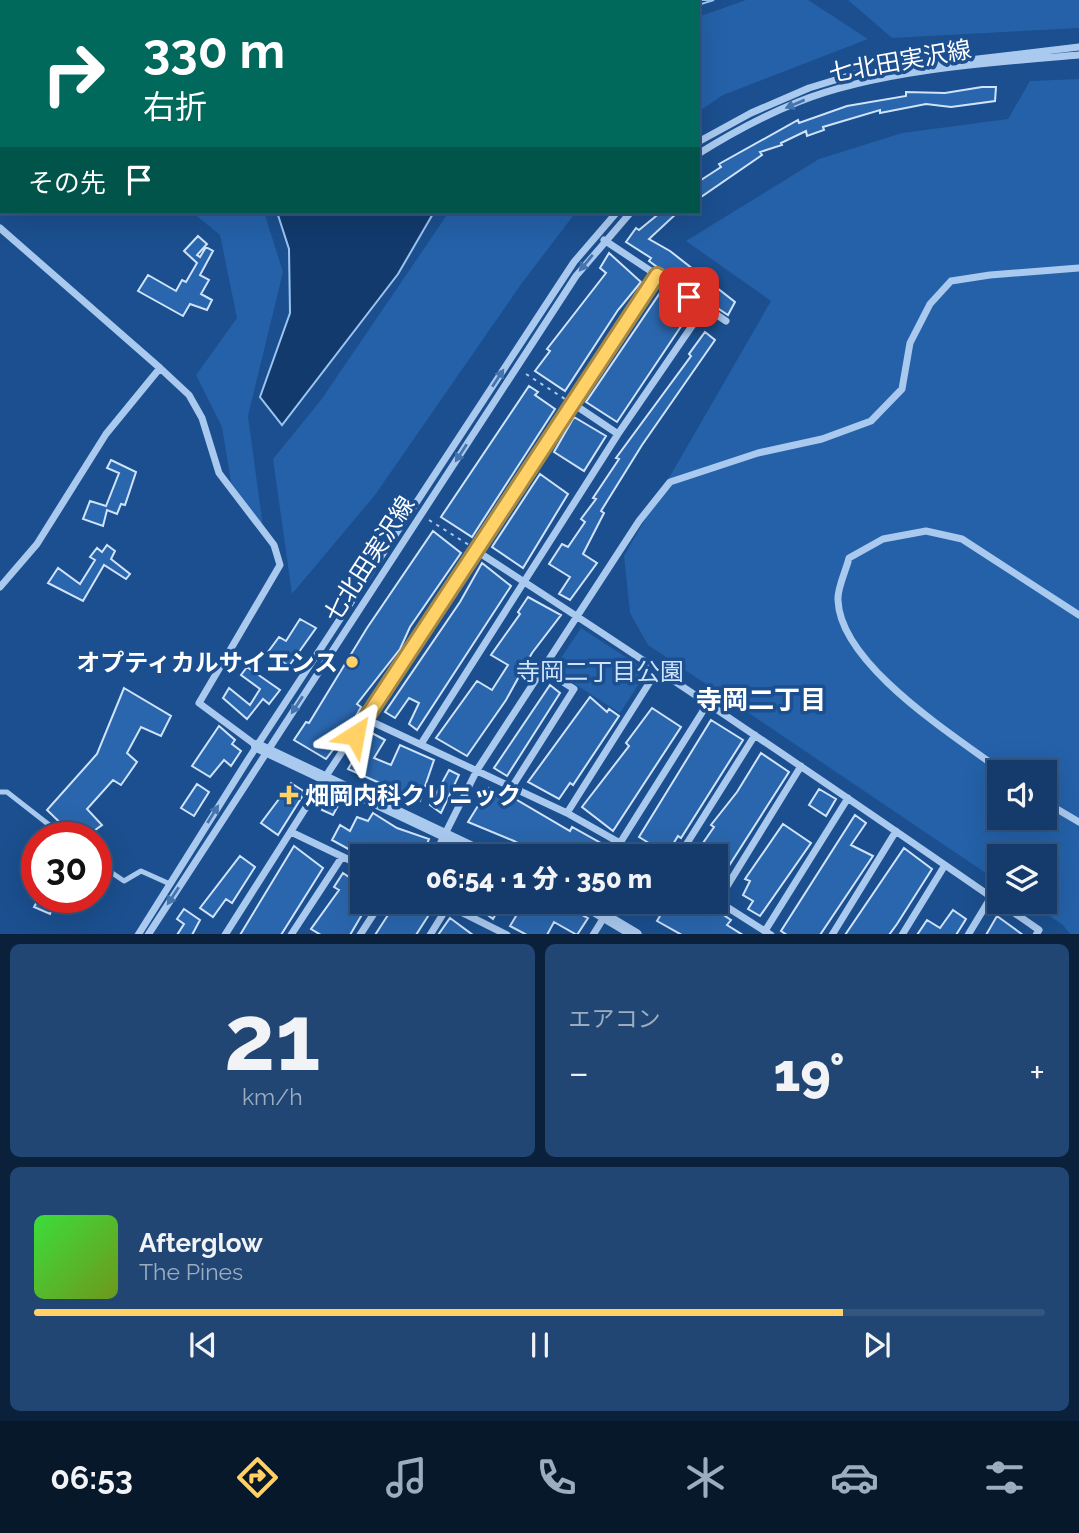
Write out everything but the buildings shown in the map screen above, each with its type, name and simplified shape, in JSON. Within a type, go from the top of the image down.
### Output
[{"type":"street","points":[[700,141],[751,113],[809,88],[858,73],[1079,47]]},
{"type":"street","name":"七北田実沢線","points":[[700,153],[732,133],[799,101],[868,82],[1079,55]]},
{"type":"street","points":[[138,934],[262,749],[549,300],[597,234],[615,214]]},
{"type":"street","name":"七北田実沢線","points":[[148,934],[262,749],[576,276],[629,214]]},
{"type":"street","points":[[0,228],[189,395],[202,418],[219,473],[274,545],[280,565],[199,703],[262,749],[465,844]]},
{"type":"street","points":[[597,234],[726,321]]},
{"type":"street","points":[[439,844],[477,771],[639,521],[670,482],[758,453],[822,439],[871,421],[902,388],[910,343],[930,304],[951,281],[1079,268]]},
{"type":"street","points":[[225,934],[324,779],[657,275]]},
{"type":"street","points":[[421,744],[618,434],[705,307]]},
{"type":"street","points":[[0,587],[37,544],[106,435],[160,368]]},
{"type":"street","points":[[572,403],[618,434]]},
{"type":"street","points":[[987,760],[920,710],[868,664],[846,633],[837,599],[849,558],[883,539],[926,531],[962,539],[1079,614]]},
{"type":"street","points":[[475,550],[578,615],[987,894]]},
{"type":"street","points":[[512,787],[574,689],[543,669]]},
{"type":"street","points":[[567,813],[658,669]]},
{"type":"street","points":[[366,719],[567,813],[620,843],[708,703]]},
{"type":"street","points":[[687,844],[755,735]]},
{"type":"street","points":[[728,883],[801,766]]},
{"type":"street","points":[[728,908],[768,933],[848,798]]},
{"type":"street","points":[[1057,809],[1079,822]]},
{"type":"street","points":[[832,934],[896,831]]},
{"type":"street","points":[[290,832],[350,861]]},
{"type":"street","points":[[291,934],[342,857]]},
{"type":"street","points":[[902,934],[945,865]]},
{"type":"street","points":[[968,934],[987,903]]},
{"type":"street","points":[[360,934],[373,914]]},
{"type":"street","points":[[430,934],[443,914]]},
{"type":"street","points":[[462,914],[495,932],[507,934]]},
{"type":"street","points":[[1016,914],[1039,930],[1036,934]]},
{"type":"street","points":[[593,934],[605,915],[636,934]]},
{"type":"lane","points":[[0,792],[7,792],[45,822]]},
{"type":"lane","points":[[112,873],[124,881],[141,871],[170,884]]},
{"type":"path","points":[[523,372],[572,403]]},
{"type":"path","points":[[427,518],[475,550]]},
{"type":"green space","points":[[746,0],[808,0],[868,39],[723,95],[700,111],[700,16]]},
{"type":"green space","points":[[848,0],[1079,0],[1079,28],[892,38]]},
{"type":"green space","points":[[1079,79],[1079,934],[1070,934],[1063,925],[1047,914],[1057,914],[1057,844],[987,844],[987,874],[648,645],[630,613],[624,556],[771,301],[686,241],[819,159],[902,133],[1008,119],[1030,81]]},
{"type":"green space","points":[[194,214],[265,214],[283,272],[248,416],[263,527],[231,482],[222,427],[196,375],[237,318],[220,235]]},
{"type":"green space","points":[[448,214],[574,214],[522,283],[375,495],[292,594],[273,459],[321,400]]},
{"type":"green space","name":"寺岡二丁目公園","points":[[581,628],[647,671],[620,713],[553,670]]},
{"type":"shaded area","points":[[278,214],[433,214],[398,274],[282,425],[260,397],[290,313],[289,249]]},
{"type":"place","name":"オプティカルサイエンス","points":[[352,662]]},
{"type":"place","name":"畑岡内科クリニック","points":[[289,795]]},
{"type":"district","name":"寺岡二丁目","points":[[761,700]]},
{"type":"route","points":[[355,735],[657,275],[689,297]]}]
